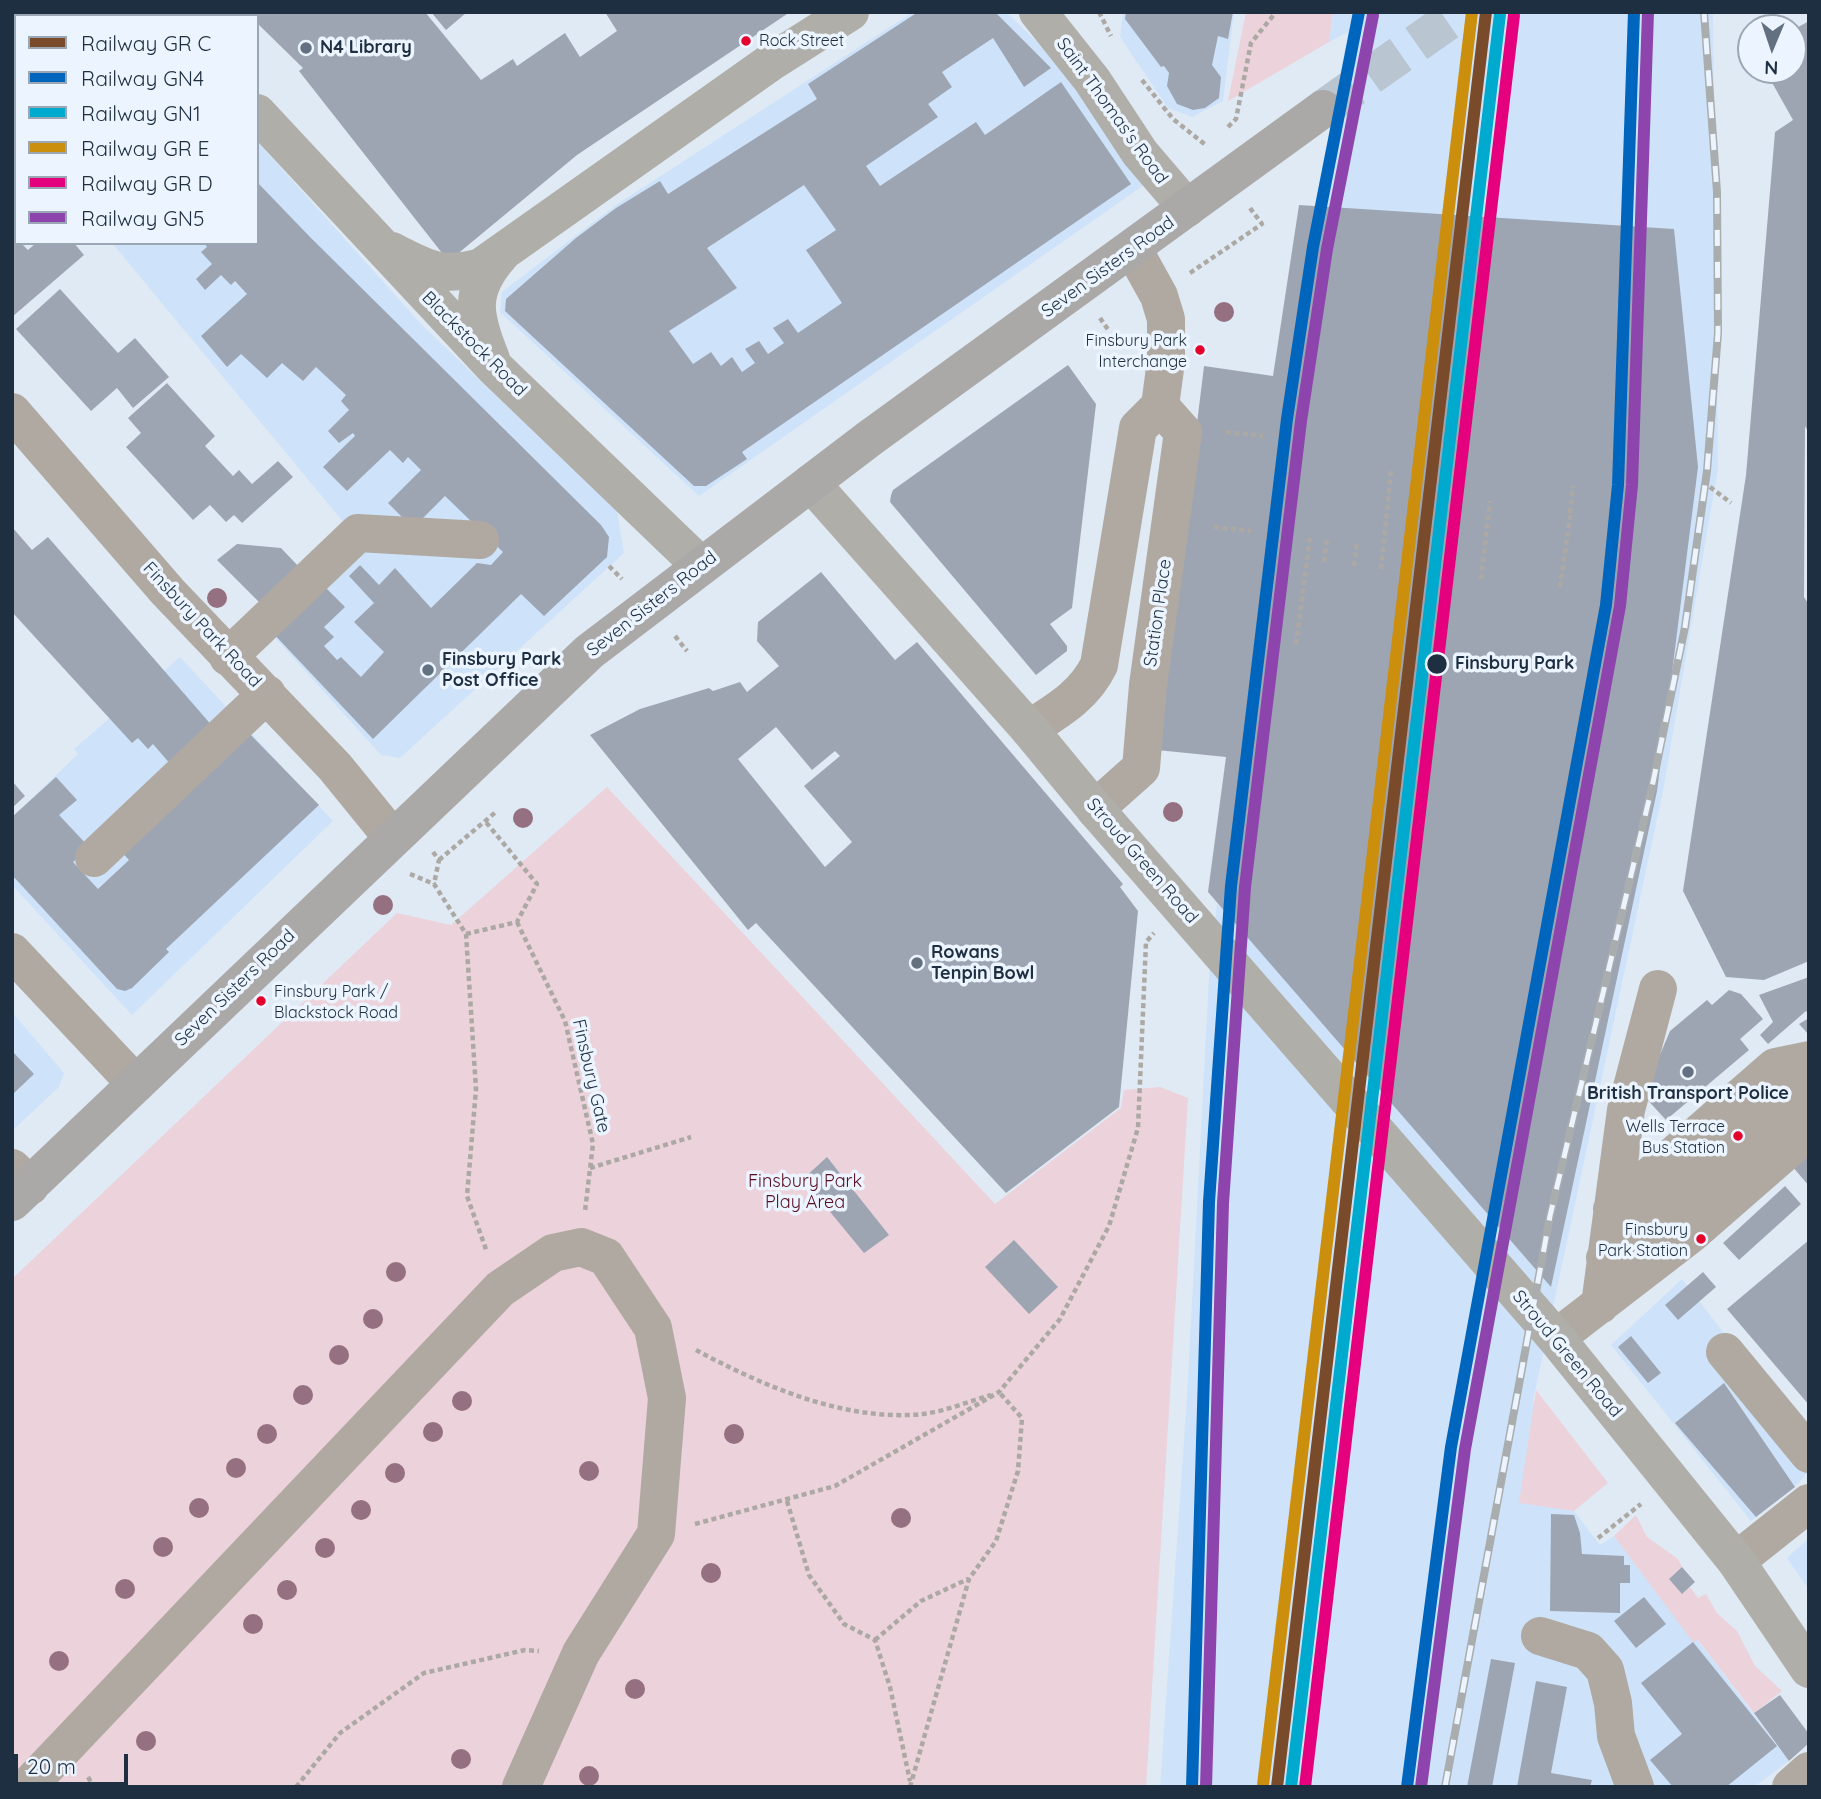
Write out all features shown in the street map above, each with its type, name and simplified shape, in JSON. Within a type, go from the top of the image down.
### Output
[{"type":"highway","name":"Seven Sisters Road","points":[[18,1185],[135,1084],[589,652],[811,483],[1323,109]]},
{"type":"main road","points":[[375,242],[428,270],[448,273],[481,267],[771,62],[850,12]]},
{"type":"main road","name":"Saint Thomas's Road","points":[[1038,12],[1092,80],[1140,153],[1187,208]]},
{"type":"main road","name":"Blackstock Road","points":[[259,115],[494,367],[701,566]]},
{"type":"main road","points":[[494,367],[482,337],[475,300],[485,273],[501,254]]},
{"type":"main road","name":"Stroud Green Road","points":[[811,483],[1029,729],[1095,809],[1556,1338],[1736,1562],[1809,1669]]},
{"type":"street","points":[[1029,729],[1074,699],[1091,681],[1099,665],[1138,428],[1160,406],[1166,361],[1166,319],[1159,296],[1133,249]]},
{"type":"street","name":"Station Place","points":[[1095,809],[1141,768],[1147,685],[1183,432],[1160,406]]},
{"type":"street","name":"Finsbury Park Road","points":[[12,412],[179,604],[335,767],[392,837]]},
{"type":"street","points":[[228,657],[358,533],[480,540]]},
{"type":"street","points":[[94,858],[267,695]]},
{"type":"street","points":[[12,952],[135,1084]]},
{"type":"street","points":[[1600,1305],[1626,1110],[1658,989]]},
{"type":"street","points":[[1612,1209],[1775,1068],[1809,1060]]},
{"type":"street","points":[[1605,1258],[1809,1087]]},
{"type":"street","points":[[1556,1338],[1691,1234],[1809,1131]]},
{"type":"street","points":[[26,1787],[499,1289],[552,1253],[581,1247],[606,1257],[653,1328],[667,1398],[656,1534],[581,1653],[521,1787]]},
{"type":"street","points":[[1725,1352],[1809,1454]]},
{"type":"street","points":[[1736,1562],[1809,1503]]},
{"type":"street","points":[[1540,1636],[1588,1651],[1605,1670],[1613,1703],[1616,1736],[1635,1787]]},
{"type":"street","points":[[1791,1787],[1809,1771]]},
{"type":"path","points":[[1099,12],[1115,44]]},
{"type":"path","points":[[1227,128],[1236,119],[1251,43],[1276,12]]},
{"type":"path","points":[[1139,76],[1173,119],[1209,148],[1218,138]]},
{"type":"path","points":[[1181,279],[1262,224],[1254,213]]},
{"type":"path","points":[[1100,317],[1109,331]]},
{"type":"path","points":[[1226,432],[1263,436]]},
{"type":"path","points":[[1383,544],[1391,469]]},
{"type":"path","points":[[1564,561],[1573,486]]},
{"type":"path","points":[[1710,487],[1731,503]]},
{"type":"path","points":[[1381,569],[1390,492]]},
{"type":"path","points":[[1481,579],[1490,501]]},
{"type":"path","points":[[1560,587],[1571,510]]},
{"type":"path","points":[[1214,527],[1251,531]]},
{"type":"path","points":[[1296,644],[1310,537]]},
{"type":"path","points":[[1324,562],[1327,538]]},
{"type":"path","points":[[1354,566],[1357,541]]},
{"type":"path","points":[[609,566],[622,579]]},
{"type":"path","points":[[674,636],[687,651]]},
{"type":"path","points":[[434,884],[439,860],[497,811]]},
{"type":"path","points":[[466,934],[517,922],[537,884],[485,821]]},
{"type":"path","points":[[415,878],[434,884],[466,934],[476,1089],[467,1196],[499,1289]]},
{"type":"path","name":"Finsbury Gate","points":[[517,922],[565,1021],[593,1143],[581,1247]]},
{"type":"path","points":[[656,1534],[835,1486],[999,1392],[1060,1319],[1108,1226],[1138,1128],[1146,942],[1162,924]]},
{"type":"path","points":[[590,1168],[691,1137]]},
{"type":"path","points":[[653,1328],[725,1366],[772,1386],[855,1412],[924,1414],[999,1392]]},
{"type":"path","points":[[911,1785],[969,1579],[996,1541],[1018,1471],[1022,1418],[999,1392]]},
{"type":"path","points":[[787,1501],[809,1575],[844,1623],[875,1640],[890,1687],[911,1785]]},
{"type":"path","points":[[1598,1538],[1632,1510]]},
{"type":"path","points":[[875,1640],[921,1601],[969,1579]]},
{"type":"path","points":[[296,1787],[340,1733],[424,1673],[525,1650],[581,1653]]},
{"type":"shaded area","points":[[12,12],[130,14],[14,14],[14,125]]},
{"type":"shaded area","points":[[913,12],[1006,12],[1059,63],[1144,185],[699,496],[500,312],[502,292],[616,205]]},
{"type":"shaded area","points":[[1123,12],[1234,12],[1223,101],[1192,117],[1168,108],[1120,37]]},
{"type":"shaded area","points":[[1333,12],[1713,12],[1718,468],[1663,791],[1533,1401],[1574,1511],[1600,1545],[1614,1536],[1693,1641],[1697,1639],[1789,1761],[1754,1787],[1160,1787],[1187,1397],[1210,958],[1297,298],[1348,32],[1329,42]]},
{"type":"shaded area","points":[[259,143],[422,325],[617,511],[624,553],[400,758],[381,755],[252,612],[344,523],[114,245],[259,245]]},
{"type":"shaded area","points":[[180,657],[333,821],[132,1015],[12,885],[12,817],[78,754],[74,749]]},
{"type":"shaded area","points":[[12,1012],[64,1073],[59,1087],[12,1131]]},
{"type":"shaded area","points":[[1682,1279],[1809,1443],[1809,1471],[1795,1487],[1751,1521],[1611,1345]]},
{"type":"shaded area","points":[[1809,1538],[1809,1590],[1787,1558]]},
{"type":"green space","points":[[1246,12],[1333,12],[1329,42],[1228,101]]},
{"type":"green space","name":"Finsbury Park Play Area","points":[[607,787],[995,1204],[1121,1108],[1124,1090],[1160,1087],[1188,1098],[1146,1787],[12,1787],[12,1279],[397,913],[451,925]]},
{"type":"green space","points":[[1536,1390],[1608,1483],[1574,1511],[1519,1503]]},
{"type":"green space","points":[[1636,1515],[1647,1537],[1678,1559],[1682,1567],[1670,1578],[1682,1594],[1690,1587],[1698,1598],[1706,1594],[1717,1613],[1737,1631],[1755,1666],[1782,1691],[1754,1713],[1698,1640],[1693,1642],[1614,1536]]},
{"type":"building","points":[[12,12],[100,14],[14,14],[12,42]]},
{"type":"building","points":[[247,12],[425,12],[481,80],[513,59],[517,66],[565,33],[580,57],[617,31],[605,12],[790,12],[577,155],[455,256],[442,253],[299,71],[303,68],[259,25],[259,14]]},
{"type":"building","points":[[431,12],[467,12],[446,30]]},
{"type":"building","points":[[918,12],[995,12],[1051,68],[1024,87],[993,38],[942,72],[952,87],[928,104],[938,117],[866,166],[880,186],[976,122],[985,135],[1061,82],[1131,184],[742,452],[747,459],[706,486],[694,486],[505,311],[506,299],[576,238],[616,208],[660,181],[668,194],[817,99],[808,84]],"holes":[[[804,185],[836,230],[806,250],[842,303],[798,333],[788,319],[773,328],[784,343],[768,354],[759,341],[745,349],[755,363],[742,372],[732,357],[721,366],[711,352],[693,364],[669,331],[737,288],[707,248]]]},
{"type":"building","points":[[1126,12],[1233,12],[1228,39],[1218,36],[1212,65],[1221,77],[1219,98],[1205,108],[1193,110],[1177,104],[1167,86],[1169,73],[1164,66],[1161,67],[1125,19]]},
{"type":"building","points":[[1809,21],[1809,433],[1805,426],[1804,597],[1809,605],[1809,961],[1764,980],[1726,977],[1683,891],[1746,475],[1775,132],[1793,120],[1773,84],[1807,84]]},
{"type":"building","points":[[259,184],[601,525],[609,537],[607,557],[544,616],[521,594],[373,739],[270,630],[320,582],[345,607],[324,627],[334,637],[324,646],[337,660],[341,657],[361,677],[384,652],[354,622],[374,603],[349,576],[360,565],[379,585],[395,568],[431,608],[477,563],[491,565],[503,552],[445,496],[413,528],[388,503],[421,470],[408,457],[403,463],[390,450],[347,491],[323,467],[355,436],[353,433],[339,443],[328,431],[349,410],[341,401],[346,395],[316,367],[303,381],[282,363],[267,378],[241,354],[227,367],[201,336],[247,294],[235,281],[231,285],[221,275],[205,290],[196,279],[212,264],[201,252],[207,247],[206,245],[259,245]]},
{"type":"building","points":[[14,190],[12,222],[12,192]]},
{"type":"building","name":"Finsbury Park Station","points":[[1299,205],[1674,229],[1698,467],[1657,791],[1551,1287],[1208,892],[1226,757],[1157,750],[1204,366],[1273,376]]},
{"type":"building","points":[[12,233],[14,245],[23,245],[28,250],[34,245],[76,245],[84,255],[12,317]]},
{"type":"building","points":[[60,289],[118,353],[135,338],[169,377],[133,408],[117,388],[91,411],[16,329]]},
{"type":"building","points":[[1068,365],[1096,404],[1072,608],[1050,624],[1067,646],[1067,651],[1036,675],[890,502],[893,490]]},
{"type":"building","points":[[167,383],[215,436],[205,446],[233,476],[239,470],[252,484],[278,461],[293,477],[242,523],[234,515],[226,522],[210,505],[193,520],[126,447],[141,433],[128,418]]},
{"type":"building","points":[[12,527],[32,550],[48,537],[214,728],[172,766],[153,744],[148,749],[138,738],[132,743],[12,612]]},
{"type":"building","points":[[237,544],[281,548],[300,568],[261,604],[217,560]]},
{"type":"building","points":[[821,572],[895,660],[917,642],[1123,884],[1120,887],[1138,911],[1119,1107],[1006,1193],[756,923],[748,930],[590,735],[640,709],[709,688],[713,691],[740,682],[747,692],[779,666],[757,641],[758,622]],"holes":[[[776,727],[812,770],[835,751],[840,756],[804,786],[852,842],[825,867],[738,759]]]},
{"type":"building","points":[[245,729],[319,805],[166,949],[169,952],[132,988],[125,991],[117,989],[12,875],[12,817],[56,777],[77,800],[59,815],[89,847],[73,862],[98,889],[129,860],[117,847]]},
{"type":"building","points":[[12,781],[25,796],[12,808]]},
{"type":"building","points":[[1809,977],[1809,1014],[1806,1011],[1768,1044],[1760,1035],[1773,1022],[1759,995]]},
{"type":"building","name":"British Transport Police","points":[[1729,990],[1741,994],[1763,1019],[1740,1039],[1749,1050],[1666,1120],[1643,1095],[1670,1031],[1707,1000],[1712,1005]]},
{"type":"building","points":[[1809,1018],[1809,1035],[1799,1024]]},
{"type":"building","points":[[12,1051],[34,1074],[12,1095]]},
{"type":"building","points":[[1809,1152],[1809,1186],[1792,1166]]},
{"type":"building","points":[[827,1157],[889,1235],[864,1253],[803,1179]]},
{"type":"building","points":[[1785,1186],[1801,1204],[1739,1260],[1723,1243]]},
{"type":"building","points":[[1014,1240],[1058,1287],[1029,1314],[985,1267]]},
{"type":"building","points":[[1809,1240],[1809,1405],[1727,1309]]},
{"type":"building","points":[[1703,1272],[1716,1287],[1678,1320],[1665,1305]]},
{"type":"building","points":[[1631,1336],[1661,1373],[1648,1383],[1618,1347]]},
{"type":"building","points":[[1724,1383],[1795,1487],[1756,1517],[1675,1423]]},
{"type":"building","points":[[1551,1514],[1574,1515],[1580,1533],[1582,1554],[1624,1556],[1624,1565],[1630,1565],[1630,1583],[1620,1583],[1620,1613],[1550,1611]]},
{"type":"building","points":[[1682,1567],[1695,1582],[1682,1594],[1669,1579]]},
{"type":"building","points":[[1644,1597],[1666,1624],[1636,1648],[1614,1621]]},
{"type":"building","points":[[1693,1642],[1777,1746],[1726,1787],[1673,1787],[1650,1760],[1682,1734],[1641,1683]]},
{"type":"building","points":[[1491,1659],[1515,1663],[1492,1787],[1467,1787]]},
{"type":"building","points":[[1536,1681],[1567,1687],[1551,1773],[1592,1780],[1590,1787],[1517,1787]]},
{"type":"building","points":[[1780,1695],[1809,1734],[1809,1743],[1789,1761],[1754,1713]]},
{"type":"tunnel","points":[[1323,109],[1461,12]]},
{"type":"railway","points":[[1445,1787],[1550,1216],[1652,787],[1685,627],[1707,471],[1718,333],[1717,192],[1704,12]]},
{"type":"transit line","points":[[1263,1785],[1472,12]]},
{"type":"transit line","points":[[1277,1787],[1486,12]]},
{"type":"transit line","points":[[1305,1787],[1514,15]]},
{"type":"rail line","name":"GN4","points":[[1192,1787],[1209,1202],[1231,886],[1287,419],[1313,247],[1359,12]]},
{"type":"rail line","name":"GN4","points":[[1407,1787],[1451,1447],[1606,605],[1618,485],[1634,12]]},
{"type":"rail line","name":"GN5","points":[[1421,1787],[1465,1449],[1620,606],[1632,485],[1648,12]]},
{"type":"rail line","name":"GN1","points":[[1291,1787],[1500,14]]},
{"type":"rail line","name":"GN5","points":[[1206,1787],[1223,1203],[1245,887],[1301,421],[1327,249],[1373,15]]},
{"type":"place","name":"Rock Street","points":[[746,41]]},
{"type":"place","name":"N4 Library","points":[[306,48]]},
{"type":"place","name":"Finsbury Park Interchange","points":[[1200,350]]},
{"type":"place","name":"Finsbury Park","points":[[1437,664]]},
{"type":"place","name":"Finsbury Park Post Office","points":[[428,670]]},
{"type":"place","name":"Rowans Tenpin Bowl","points":[[917,963]]},
{"type":"place","name":"Finsbury Park / Blackstock Road","points":[[261,1001]]},
{"type":"place","name":"British Transport Police","points":[[1688,1072]]},
{"type":"place","name":"Wells Terrace Bus Station","points":[[1738,1136]]},
{"type":"place","name":"Finsbury Park Station","points":[[1701,1239]]}]
